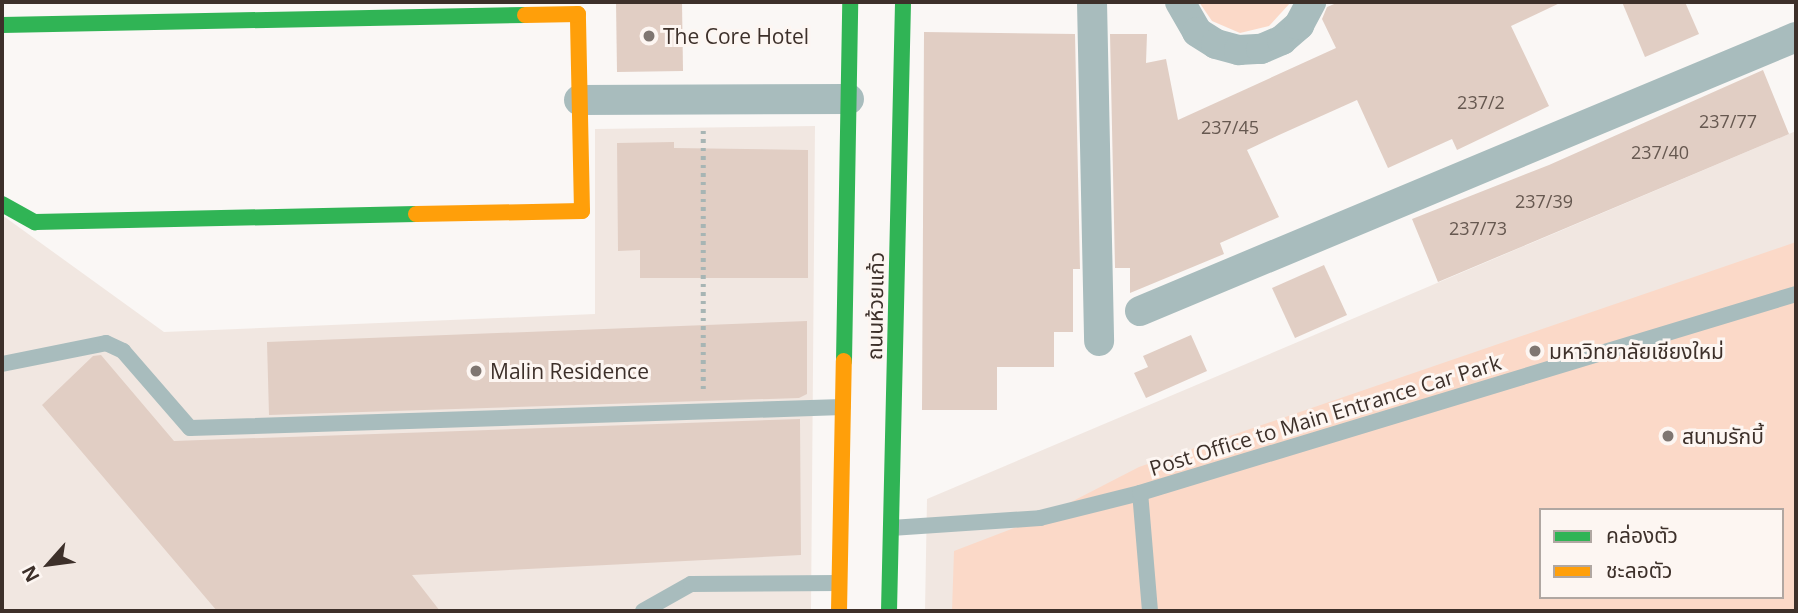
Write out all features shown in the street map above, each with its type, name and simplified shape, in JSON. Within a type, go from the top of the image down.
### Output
[{"type":"street","name":"ถนนห้วยแก้ว","points":[[839,611],[850,2]]},
{"type":"street","name":"ถนนห้วยแก้ว","points":[[890,611],[903,2]]},
{"type":"street","points":[[1092,2],[1099,341]]},
{"type":"street","points":[[1180,2],[1198,32],[1216,44],[1239,50],[1261,49],[1283,40],[1299,25],[1311,2]]},
{"type":"street","points":[[2,25],[579,14],[582,211],[35,222],[2,204]]},
{"type":"street","points":[[1140,311],[1796,37]]},
{"type":"street","points":[[579,100],[849,99]]},
{"type":"lane","points":[[891,528],[1040,518],[1140,492],[1796,295]]},
{"type":"lane","points":[[2,364],[106,343],[123,351],[190,428],[843,407]]},
{"type":"lane","name":"Post Office to Main Entrance Car Park","points":[[1140,492],[1147,611]]},
{"type":"lane","points":[[643,611],[691,584],[839,583]]},
{"type":"path","points":[[703,411],[704,100]]},
{"type":"shaded area","points":[[1199,2],[1291,2],[1269,26],[1240,33],[1212,21]]},
{"type":"shaded area","points":[[815,126],[811,611],[2,611],[2,215],[164,332],[595,314],[595,129]]},
{"type":"shaded area","name":"มหาวิทยาลัยเชียงใหม่","points":[[1796,131],[1796,611],[925,611],[927,499]]},
{"type":"shaded area","name":"มหาวิทยาลัยเชียงใหม่","points":[[1796,242],[1796,611],[952,611],[954,551],[1040,518],[1139,467]]},
{"type":"building","name":"The Core Hotel","points":[[616,2],[682,2],[683,71],[617,72]]},
{"type":"building","points":[[1339,2],[1562,2],[1511,26],[1549,106],[1457,150],[1452,139],[1388,168],[1357,100],[1247,150],[1279,217],[1220,243],[1224,254],[1130,293],[1130,268],[1115,268],[1110,34],[1147,34],[1146,63],[1166,59],[1178,120],[1336,48],[1322,19],[1327,7]]},
{"type":"building","points":[[1622,2],[1685,2],[1699,34],[1645,57]]},
{"type":"building","points":[[924,32],[1075,34],[1080,269],[1073,269],[1073,332],[1054,332],[1054,367],[997,367],[997,410],[922,410]]},
{"type":"building","points":[[1763,70],[1789,134],[1438,282],[1412,219],[1549,165]]},
{"type":"building","points":[[674,142],[674,148],[808,150],[808,278],[640,278],[640,250],[618,251],[617,143]]},
{"type":"building","points":[[1324,265],[1347,315],[1295,338],[1272,288]]},
{"type":"building","name":"Malin Residence","points":[[807,321],[807,394],[799,398],[269,415],[267,342]]},
{"type":"building","points":[[1191,335],[1207,371],[1146,398],[1134,373],[1148,367],[1143,356]]},
{"type":"building","points":[[101,355],[174,441],[800,419],[801,555],[412,575],[440,611],[217,611],[42,405],[93,356]]},
{"type":"traffic: fast","points":[[844,361],[850,2]]},
{"type":"traffic: fast","points":[[889,611],[903,2]]},
{"type":"traffic: fast","points":[[2,25],[525,15]]},
{"type":"traffic: fast","points":[[2,204],[35,222],[416,214]]},
{"type":"traffic: slow","points":[[416,214],[582,211],[578,14],[525,15]]},
{"type":"traffic: slow","points":[[839,611],[844,361]]},
{"type":"place","name":"The Core Hotel","points":[[649,36]]},
{"type":"place","name":"มหาวิทยาลัยเชียงใหม่","points":[[1535,351]]},
{"type":"place","name":"Malin Residence","points":[[476,371]]},
{"type":"place","name":"สนามรักบี้","points":[[1668,436]]}]
